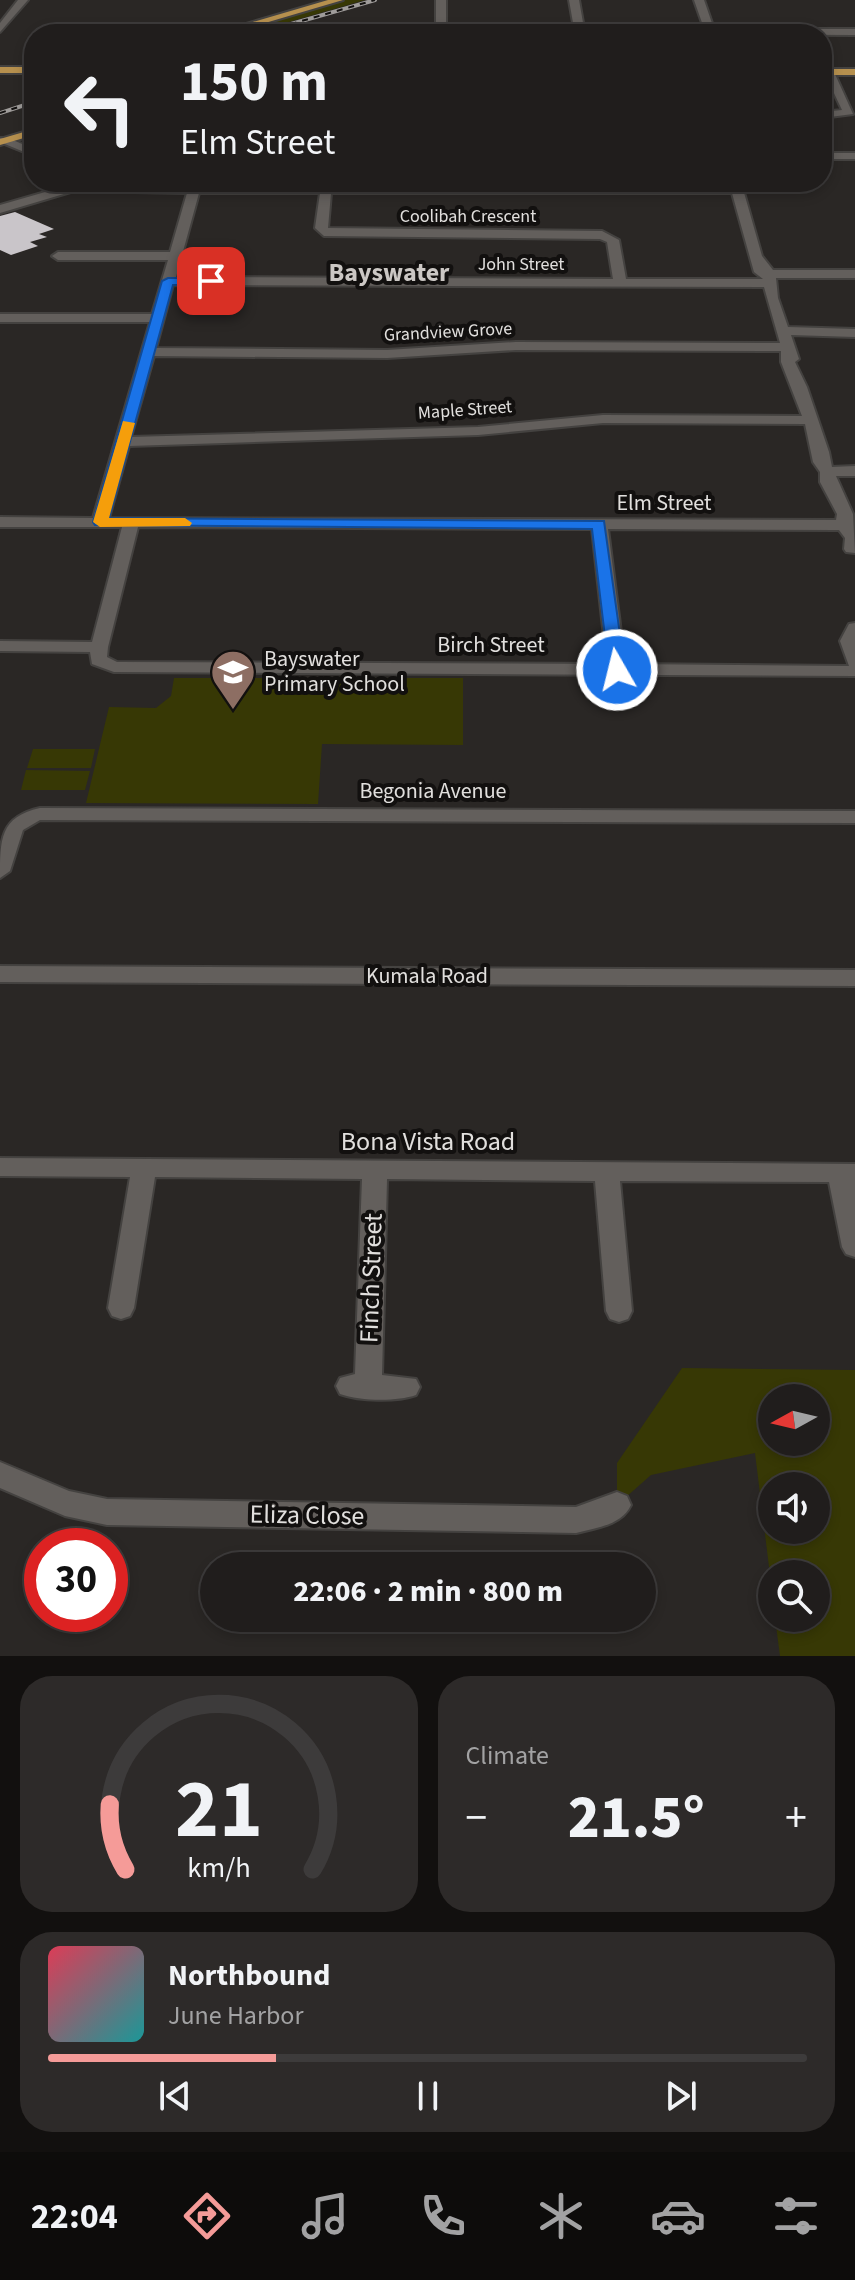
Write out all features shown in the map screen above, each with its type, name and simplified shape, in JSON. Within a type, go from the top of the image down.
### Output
[{"type":"main road","points":[[253,24],[338,0]]},
{"type":"main road","points":[[0,70],[24,70]]},
{"type":"main road","points":[[832,72],[855,72]]},
{"type":"main road","points":[[2,141],[24,135]]},
{"type":"street","points":[[0,29],[23,0]]},
{"type":"street","points":[[441,0],[441,24]]},
{"type":"street","points":[[574,0],[578,24]]},
{"type":"street","points":[[699,0],[708,24]]},
{"type":"street","points":[[832,32],[855,32]]},
{"type":"street","points":[[832,82],[849,112],[832,114]]},
{"type":"street","points":[[2,141],[24,149]]},
{"type":"street","points":[[832,156],[855,156]]},
{"type":"street","points":[[0,209],[51,192]]},
{"type":"street","points":[[100,522],[193,192]]},
{"type":"street","name":"Coolibah Crescent","points":[[326,192],[321,228],[324,232],[602,235],[613,240],[620,283]]},
{"type":"street","points":[[735,192],[785,341],[788,362],[800,387],[821,452],[821,462],[833,472],[855,472]]},
{"type":"street","points":[[58,256],[175,256]]},
{"type":"street","name":"John Street","points":[[168,281],[730,283],[765,281],[801,274],[855,274]]},
{"type":"street","points":[[0,318],[158,318]]},
{"type":"street","name":"Grandview Grove","points":[[148,352],[387,354],[516,346],[750,345],[822,333],[855,333]]},
{"type":"street","name":"Maple Street","points":[[123,442],[375,436],[478,431],[603,419],[810,420]]},
{"type":"street","points":[[833,472],[828,482],[836,497],[840,525],[854,553]]},
{"type":"street","name":"Elm Street","points":[[0,522],[840,525]]},
{"type":"street","points":[[0,646],[99,647],[131,523]]},
{"type":"street","points":[[599,524],[617,670]]},
{"type":"street","points":[[855,628],[849,641],[855,662]]},
{"type":"street","name":"Birch Street","points":[[99,647],[100,662],[114,667],[855,671]]},
{"type":"street","name":"Begonia Avenue","points":[[0,871],[14,825],[25,816],[40,814],[855,817]]},
{"type":"street","name":"Kumala Road","points":[[0,974],[855,978]]},
{"type":"street","name":"Bona Vista Road","points":[[0,1167],[847,1173]]},
{"type":"street","points":[[121,1308],[144,1169]]},
{"type":"street","name":"Finch Street","points":[[375,1170],[359,1386],[406,1387]]},
{"type":"street","points":[[607,1172],[619,1311]]},
{"type":"street","points":[[847,1173],[855,1247]]},
{"type":"street","name":"Eliza Close","points":[[0,1475],[65,1503],[107,1512],[576,1520],[603,1513],[617,1505]]},
{"type":"shaded area","points":[[345,0],[365,0],[282,24],[261,24]]},
{"type":"shaded area","name":"Bayswater Primary School","points":[[174,678],[463,678],[463,745],[322,744],[318,804],[86,803],[109,707],[156,708],[171,696]]},
{"type":"shaded area","points":[[33,749],[95,749],[91,768],[27,768]]},
{"type":"shaded area","points":[[26,770],[90,771],[85,790],[21,790]]},
{"type":"shaded area","points":[[682,1368],[855,1370],[855,1656],[780,1656],[777,1632],[830,1632],[830,1560],[768,1560],[766,1544],[830,1544],[830,1472],[758,1472],[758,1477],[755,1453],[651,1475],[617,1505],[617,1463]]},
{"type":"building","points":[[15,212],[54,229],[39,234],[47,237],[30,242],[38,246],[11,255],[0,250],[0,216]]},
{"type":"railway","points":[[291,24],[375,0]]},
{"type":"railway","points":[[0,113],[24,105]]},
{"type":"slow traffic","points":[[128,423],[100,522],[185,523]]},
{"type":"place","name":"Bayswater Primary School","points":[[233,711]]},
{"type":"district","name":"Bayswater","points":[[389,272]]},
{"type":"route","points":[[211,281],[168,281],[100,522],[599,524],[617,670]]}]
